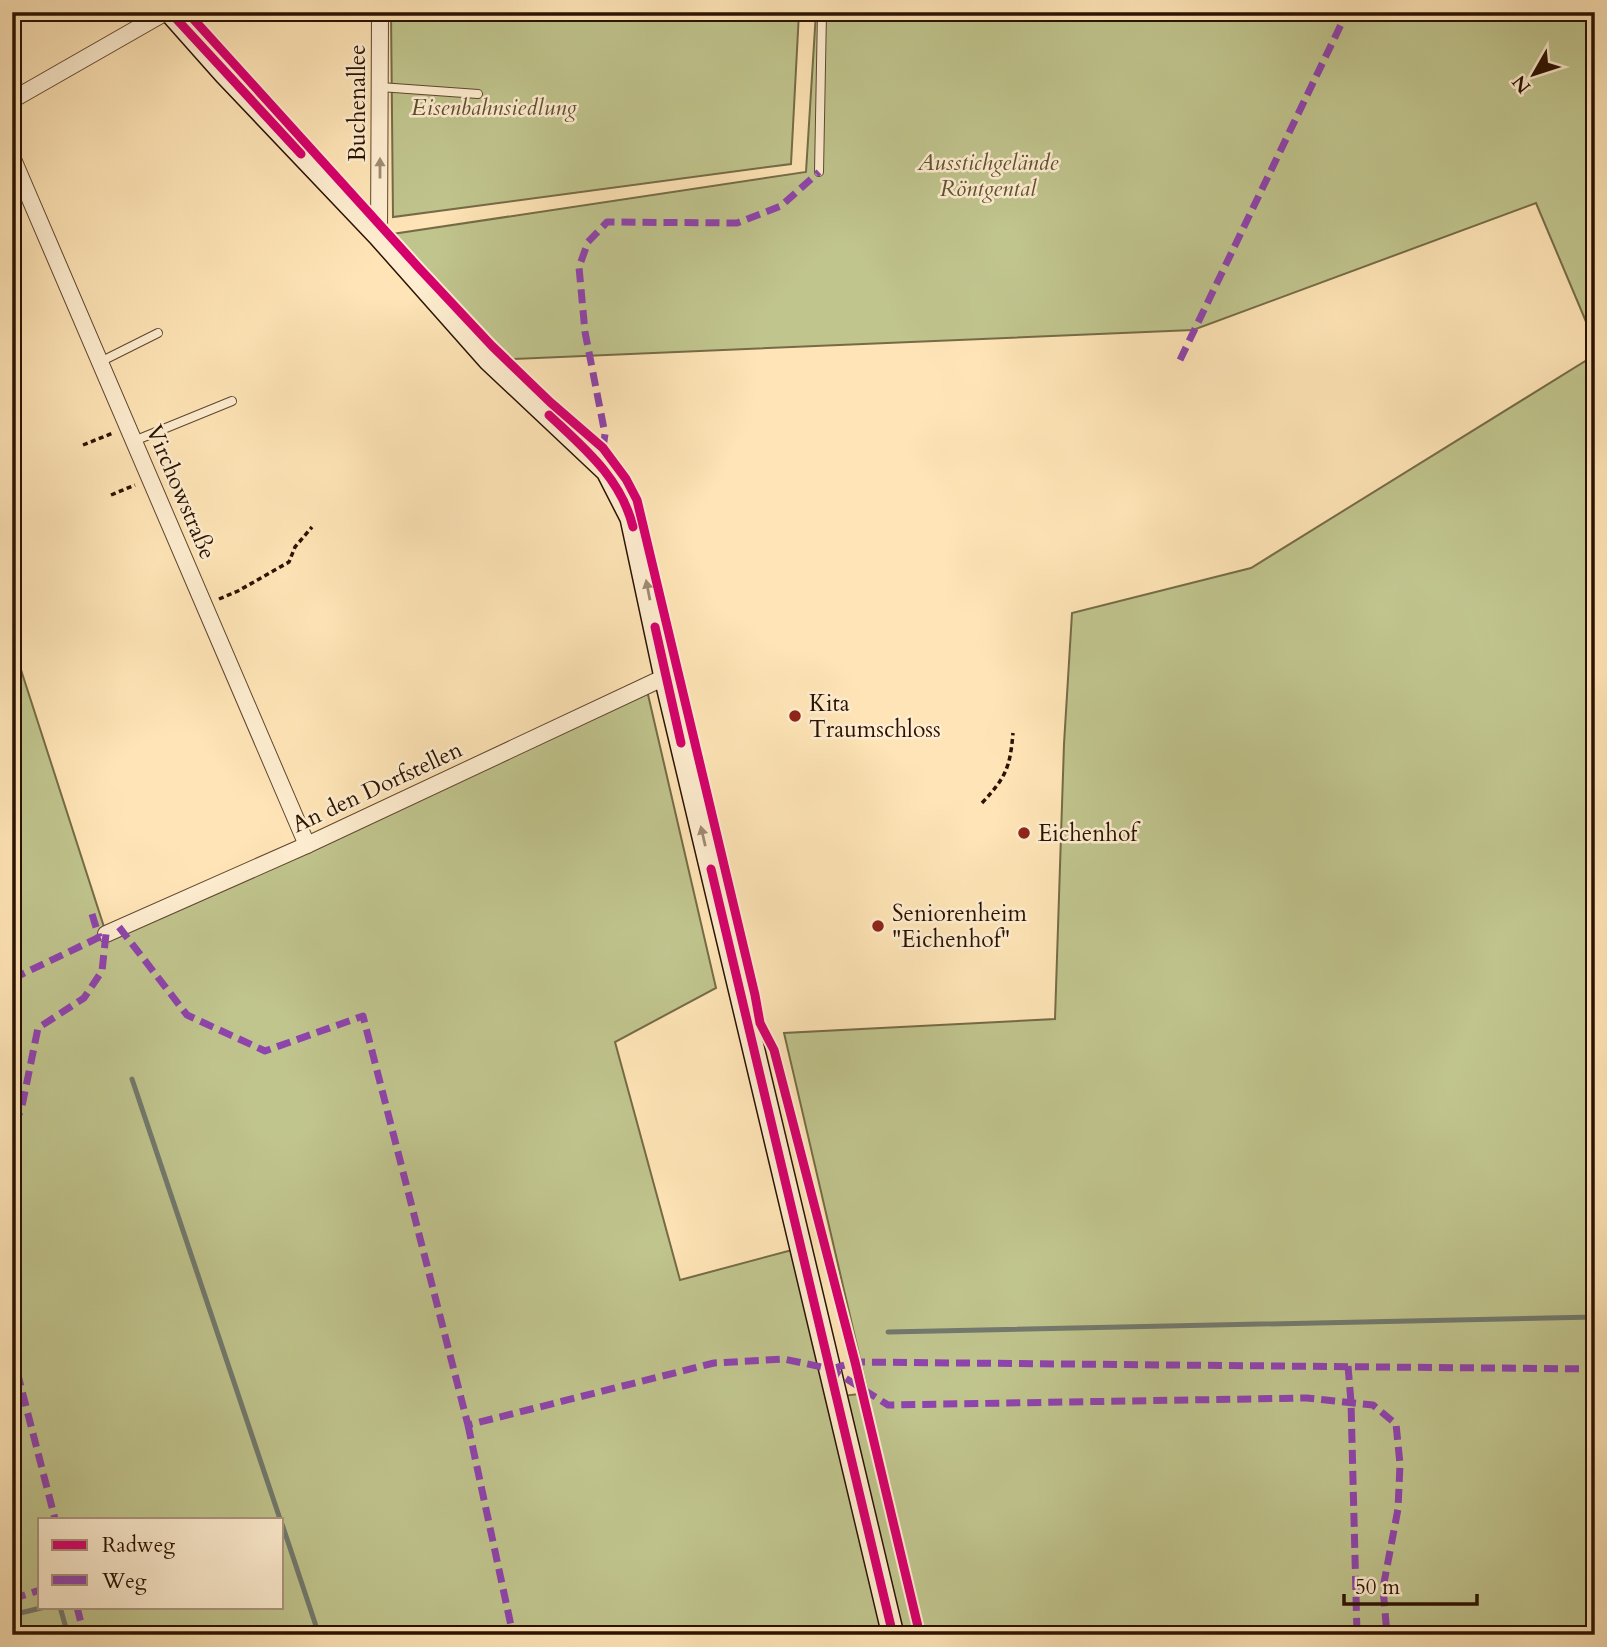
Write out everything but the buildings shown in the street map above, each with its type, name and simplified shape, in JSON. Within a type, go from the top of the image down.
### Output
[{"type":"street","points":[[12,100],[168,12],[379,236],[489,360],[607,471],[631,518],[665,677],[893,1635]]},
{"type":"street","name":"Buchenallee","points":[[379,236],[382,12]]},
{"type":"street","name":"Virchowstraße","points":[[12,157],[307,845]]},
{"type":"street","name":"An den Dorfstellen","points":[[106,934],[307,845],[665,677]]},
{"type":"lane","points":[[188,32],[205,12]]},
{"type":"lane","points":[[382,12],[455,16]]},
{"type":"lane","points":[[819,172],[822,12]]},
{"type":"lane","points":[[380,87],[478,94]]},
{"type":"lane","points":[[100,362],[158,333]]},
{"type":"lane","points":[[131,434],[232,401]]},
{"type":"path","points":[[83,445],[131,434]]},
{"type":"path","points":[[111,495],[150,479]]},
{"type":"path","points":[[204,605],[238,591],[289,562],[295,547],[312,527]]},
{"type":"path","points":[[982,803],[1000,784],[1011,762],[1013,733]]},
{"type":"green space","name":"Eisenbahnsiedlung","points":[[391,12],[799,12],[791,164],[393,217]]},
{"type":"green space","name":"Ausstichgelände Röntgental","points":[[816,12],[1595,12],[1595,343],[1536,203],[1193,330],[489,360],[379,236],[806,172]]},
{"type":"green space","points":[[1595,355],[1595,1635],[12,1635],[12,642],[106,933],[646,686],[716,988],[615,1042],[680,1280],[792,1250],[826,1398],[868,1393],[784,1033],[1055,1019],[1064,744],[1072,613],[1251,568]]},
{"type":"waterway","points":[[132,1079],[280,1518]]},
{"type":"waterway","points":[[888,1332],[1595,1317]]},
{"type":"waterway","points":[[284,1530],[319,1635]]},
{"type":"waterway","points":[[12,1615],[41,1608]]},
{"type":"waterway","points":[[60,1608],[68,1635]]},
{"type":"waterway","points":[[828,1635],[848,1629]]},
{"type":"marked path","points":[[1180,360],[1347,12]]},
{"type":"marked path","points":[[603,448],[605,434],[585,332],[579,267],[588,242],[607,222],[737,223],[781,206],[819,172]]},
{"type":"marked path","points":[[92,914],[99,937]]},
{"type":"marked path","points":[[119,927],[187,1015],[265,1051],[363,1016],[468,1425],[714,1363],[784,1359],[831,1369],[888,1405],[1307,1398],[1373,1405],[1396,1424],[1400,1464],[1398,1509],[1383,1588],[1387,1635]]},
{"type":"marked path","points":[[12,979],[106,934]]},
{"type":"marked path","points":[[12,1123],[21,1111],[38,1028],[84,998],[102,971],[106,934]]},
{"type":"marked path","points":[[12,1352],[55,1518]]},
{"type":"marked path","points":[[831,1369],[855,1362],[1595,1369]]},
{"type":"marked path","points":[[1348,1366],[1357,1635]]},
{"type":"marked path","points":[[468,1425],[513,1635]]},
{"type":"marked path","points":[[12,1599],[38,1591]]},
{"type":"marked path","points":[[77,1608],[84,1635]]},
{"type":"cycle path","points":[[170,12],[301,154]]},
{"type":"cycle path","points":[[187,12],[492,346],[603,448],[626,479],[637,500],[760,1023],[774,1050],[855,1362],[920,1635]]},
{"type":"cycle path","points":[[549,415],[600,465],[620,493],[633,527]]},
{"type":"cycle path","points":[[655,627],[681,743]]},
{"type":"cycle path","points":[[711,869],[893,1635]]},
{"type":"place","name":"Kita Traumschloss","points":[[795,716]]},
{"type":"place","name":"Eichenhof","points":[[1024,833]]},
{"type":"place","name":"Seniorenheim \"Eichenhof\"","points":[[878,926]]}]
